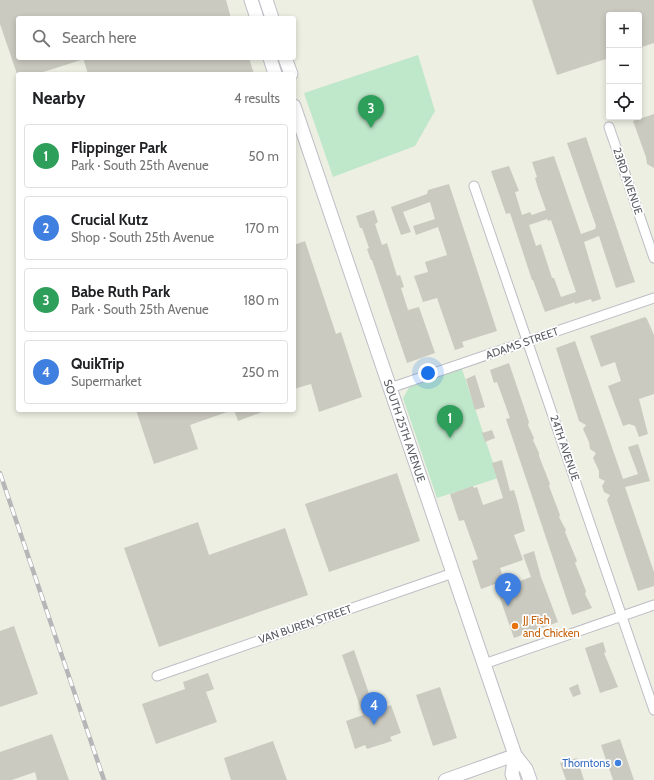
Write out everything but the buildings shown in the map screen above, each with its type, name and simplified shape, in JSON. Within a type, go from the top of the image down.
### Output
[{"type":"main road","points":[[251,0],[256,16]]},
{"type":"main road","points":[[266,0],[271,16]]},
{"type":"main road","points":[[271,60],[275,72]]},
{"type":"main road","points":[[286,60],[290,72]]},
{"type":"main road","name":"SOUTH 25TH AVENUE","points":[[296,112],[515,755],[526,770],[530,780]]},
{"type":"main road","name":"SOUTH 25TH AVENUE","points":[[514,780],[512,774],[515,755]]},
{"type":"street","name":"23RD AVENUE","points":[[609,127],[654,258]]},
{"type":"street","name":"24TH AVENUE","points":[[474,186],[623,616],[654,710]]},
{"type":"street","name":"ADAMS STREET","points":[[390,388],[654,298]]},
{"type":"street","name":"VAN BUREN STREET","points":[[157,676],[453,573]]},
{"type":"street","points":[[484,664],[654,605]]},
{"type":"street","points":[[444,780],[515,755]]},
{"type":"green space","points":[[418,55],[435,111],[415,146],[333,177],[304,93]]},
{"type":"green space","points":[[462,369],[498,478],[437,498],[403,398],[410,386]]},
{"type":"railway","points":[[0,473],[104,780]]},
{"type":"place","name":"Babe Ruth Park","points":[[371,128]]},
{"type":"place","name":"Flippinger Park","points":[[450,438]]},
{"type":"place","name":"Crucial Kutz","points":[[508,606]]},
{"type":"place","name":"JJ Fish and Chicken","points":[[515,626]]},
{"type":"place","name":"QuikTrip","points":[[374,725]]},
{"type":"place","name":"Thorntons","points":[[618,763]]}]
